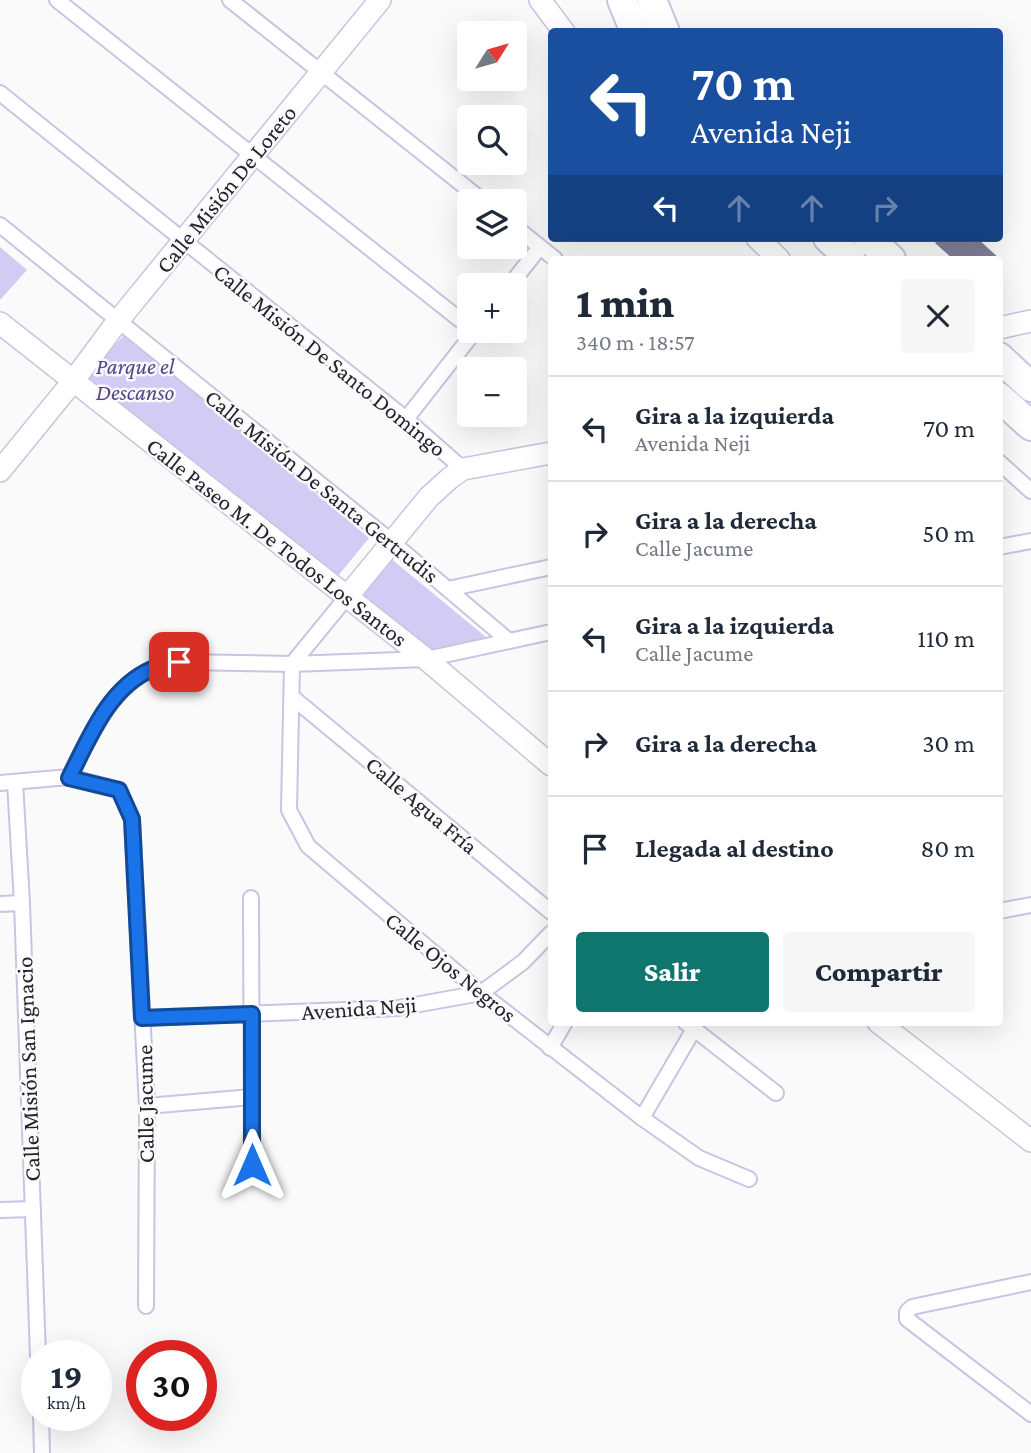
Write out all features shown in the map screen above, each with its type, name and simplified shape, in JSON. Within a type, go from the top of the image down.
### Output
[{"type":"highway","points":[[622,0],[633,28]]},
{"type":"highway","points":[[652,0],[663,28]]},
{"type":"highway","points":[[832,242],[848,256]]},
{"type":"highway","points":[[872,242],[888,256]]},
{"type":"highway","points":[[1003,361],[1031,387]]},
{"type":"highway","points":[[1003,401],[1031,426]]},
{"type":"main road","name":"Calle Misión De Loreto","points":[[0,471],[117,322],[380,0]]},
{"type":"main road","points":[[540,0],[561,28]]},
{"type":"main road","points":[[761,242],[776,256]]},
{"type":"main road","points":[[1003,327],[1031,321]]},
{"type":"main road","name":"Calle Paseo M. De Todos Los Santos","points":[[0,323],[426,659],[548,762]]},
{"type":"main road","points":[[346,598],[429,497],[463,469],[548,454]]},
{"type":"main road","points":[[883,1026],[1031,1141]]},
{"type":"street","points":[[58,0],[457,318]]},
{"type":"street","points":[[230,0],[468,189]]},
{"type":"street","name":"Calle Misión De Santo Domingo","points":[[0,93],[406,419],[463,469]]},
{"type":"street","name":"Calle Misión De Santa Gertrudis","points":[[0,225],[392,542],[509,641]]},
{"type":"street","points":[[527,236],[551,256]]},
{"type":"street","points":[[519,273],[540,247]]},
{"type":"street","points":[[406,419],[465,343]]},
{"type":"street","points":[[1003,466],[1031,491]]},
{"type":"street","points":[[1003,546],[1031,541]]},
{"type":"street","name":"Calle Misión De Santa Gertrudis","points":[[448,589],[548,568]]},
{"type":"street","points":[[292,697],[292,664],[346,598]]},
{"type":"street","points":[[69,778],[103,713],[127,685],[150,669],[179,662],[292,664],[426,659],[548,633]]},
{"type":"street","name":"Calle Ojos Negros","points":[[292,697],[289,810],[308,846],[481,993],[642,1118],[699,1158],[749,1179]]},
{"type":"street","name":"Calle Agua Fría","points":[[292,697],[548,910]]},
{"type":"street","name":"Calle Misión San Ignacio","points":[[37,1340],[22,903],[7,782],[69,778]]},
{"type":"street","name":"Calle Jacume","points":[[69,778],[119,790],[132,819],[147,1106],[146,1306]]},
{"type":"street","points":[[251,898],[252,1165]]},
{"type":"street","points":[[0,904],[22,903]]},
{"type":"street","points":[[1003,910],[1031,905]]},
{"type":"street","name":"Avenida Neji","points":[[142,1018],[398,1007],[481,993],[523,962],[548,936]]},
{"type":"street","points":[[550,1048],[563,1026]]},
{"type":"street","points":[[642,1118],[690,1026],[776,1093]]},
{"type":"street","points":[[147,1106],[252,1097]]},
{"type":"street","points":[[0,1210],[33,1209]]},
{"type":"street","points":[[1031,1282],[912,1307],[906,1312],[907,1319],[1031,1413]]},
{"type":"street","points":[[41,1431],[42,1453]]},
{"type":"green space","points":[[0,247],[27,270],[0,300]]},
{"type":"green space","name":"Parque el Descanso","points":[[126,333],[369,538],[337,577],[85,377]]},
{"type":"green space","points":[[384,553],[486,637],[433,655],[350,590]]},
{"type":"building","points":[[981,242],[997,256],[950,256],[935,243]]},
{"type":"route","points":[[179,662],[150,669],[127,685],[103,713],[69,778],[119,790],[132,819],[142,1018],[252,1014],[252,1165]]}]
